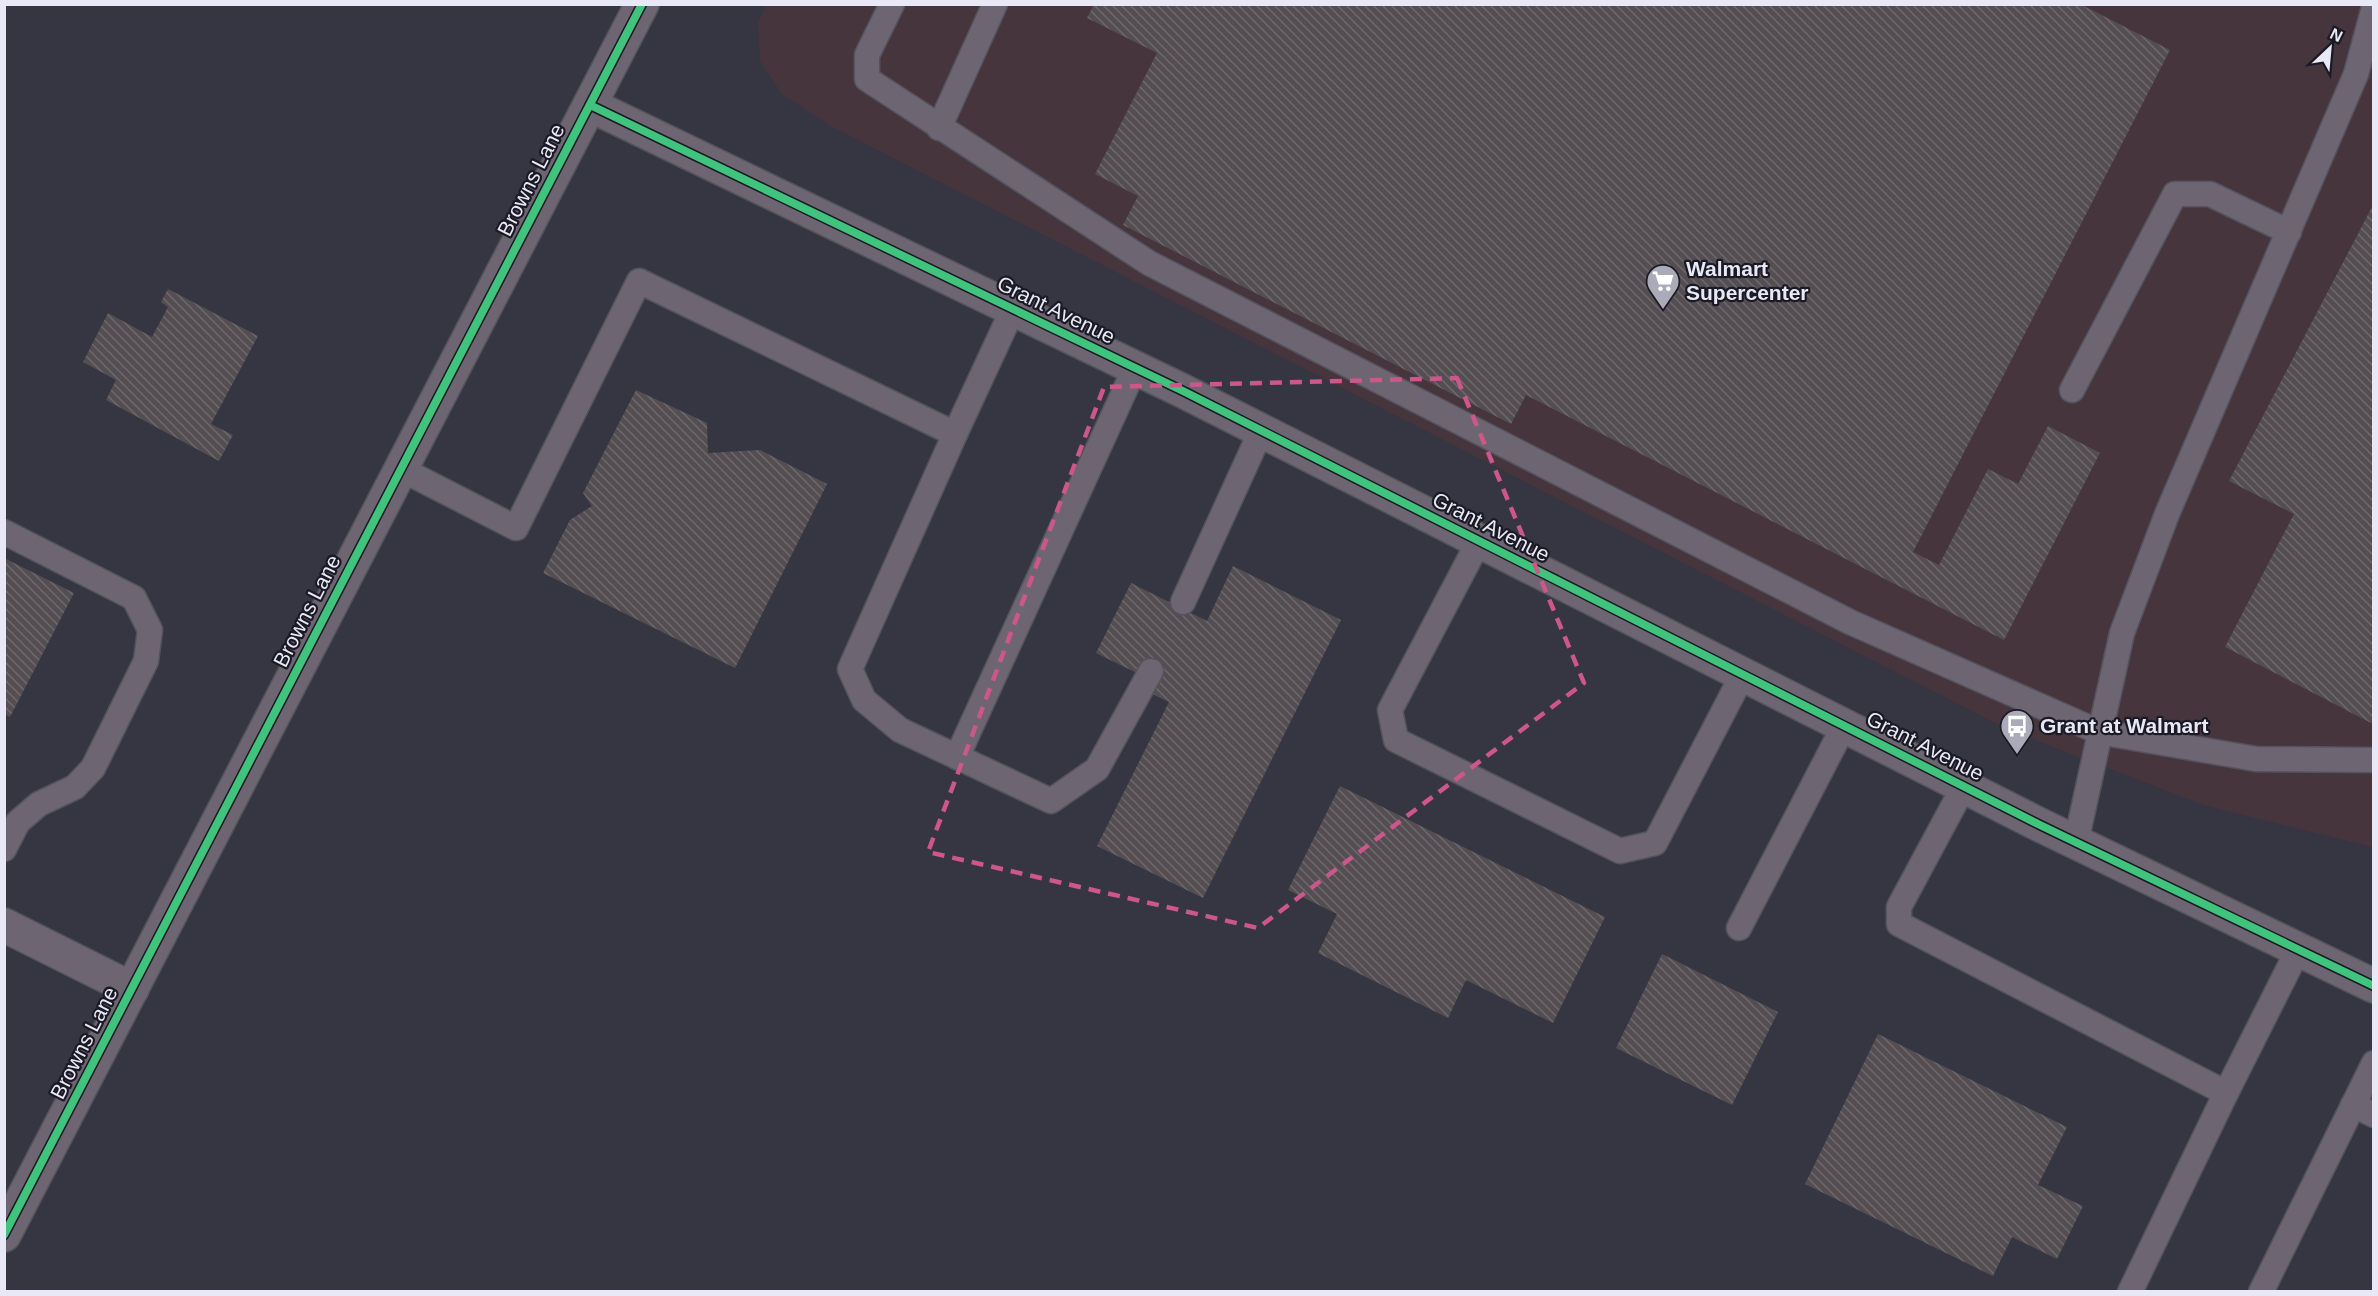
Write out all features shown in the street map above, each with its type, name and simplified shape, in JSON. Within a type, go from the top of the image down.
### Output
[{"type":"street","name":"Browns Lane","points":[[4,1235],[642,4]]},
{"type":"street","name":"Grant Avenue","points":[[590,105],[1135,368],[2076,842],[2373,986]]},
{"type":"street","points":[[4,925],[132,989]]},
{"type":"lane","points":[[892,4],[867,55],[867,79],[939,128],[1160,268],[1850,622],[2099,732],[2256,759],[2373,760]]},
{"type":"lane","points":[[939,128],[995,4]]},
{"type":"lane","points":[[2076,842],[2122,633],[2163,525],[2356,74],[2373,7]]},
{"type":"lane","points":[[2072,390],[2175,194],[2210,194],[2289,232]]},
{"type":"lane","points":[[401,469],[516,528],[639,281],[956,434]]},
{"type":"lane","points":[[1013,309],[850,669],[864,700],[900,730],[1051,801],[1097,769],[1151,671]]},
{"type":"lane","points":[[957,757],[1135,368]]},
{"type":"lane","points":[[1183,602],[1261,431]]},
{"type":"lane","points":[[4,532],[134,598],[150,630],[146,661],[93,768],[75,788],[39,804],[18,822],[4,849]]},
{"type":"lane","points":[[1479,541],[1390,710],[1396,740],[1620,851],[1655,843],[1743,674]]},
{"type":"lane","points":[[1739,928],[1844,726]]},
{"type":"lane","points":[[1964,786],[1899,907],[1899,924],[2226,1093]]},
{"type":"lane","points":[[2130,1292],[2298,950]]},
{"type":"lane","points":[[2261,1292],[2363,1110],[2373,1063]]},
{"type":"highlighted area","points":[[1457,378],[1584,683],[1258,928],[928,852],[1104,387]]},
{"type":"shaded area","points":[[767,4],[2373,5],[2373,847],[2207,806],[2009,730],[831,126],[782,94],[760,61],[758,23]]},
{"type":"building","name":"Walmart Supercenter","points":[[1094,4],[2080,4],[2170,50],[1913,552],[1939,565],[1988,469],[2018,484],[2048,426],[2100,453],[2004,640],[1526,395],[1511,424],[1123,225],[1138,196],[1095,174],[1157,53],[1087,18]]},
{"type":"building","points":[[2374,203],[2374,719],[2371,723],[2225,647],[2294,514],[2229,481]]},
{"type":"building","points":[[168,289],[258,336],[211,424],[233,435],[219,461],[106,400],[116,380],[83,362],[108,313],[152,337],[168,307],[161,302]]},
{"type":"building","points":[[636,390],[707,423],[708,453],[760,450],[827,484],[735,668],[543,573],[570,520],[592,506],[583,493]]},
{"type":"building","points":[[4,558],[74,593],[10,717],[4,714]]},
{"type":"building","points":[[1233,566],[1341,620],[1203,898],[1097,846],[1169,702],[1142,689],[1147,678],[1096,653],[1131,583],[1207,621]]},
{"type":"building","points":[[1340,786],[1605,917],[1553,1023],[1466,980],[1448,1018],[1318,953],[1337,914],[1288,890]]},
{"type":"building","points":[[1662,954],[1778,1012],[1732,1105],[1616,1048]]},
{"type":"building","points":[[1878,1034],[2067,1127],[2038,1185],[2083,1206],[2057,1259],[2012,1237],[1993,1276],[1805,1184]]},
{"type":"cycle path","points":[[4,1235],[642,4]]},
{"type":"cycle path","points":[[590,105],[1183,391],[2040,825],[2374,986]]},
{"type":"place","name":"Walmart Supercenter","points":[[1663,310]]},
{"type":"place","name":"Grant at Walmart","points":[[2017,755]]}]
